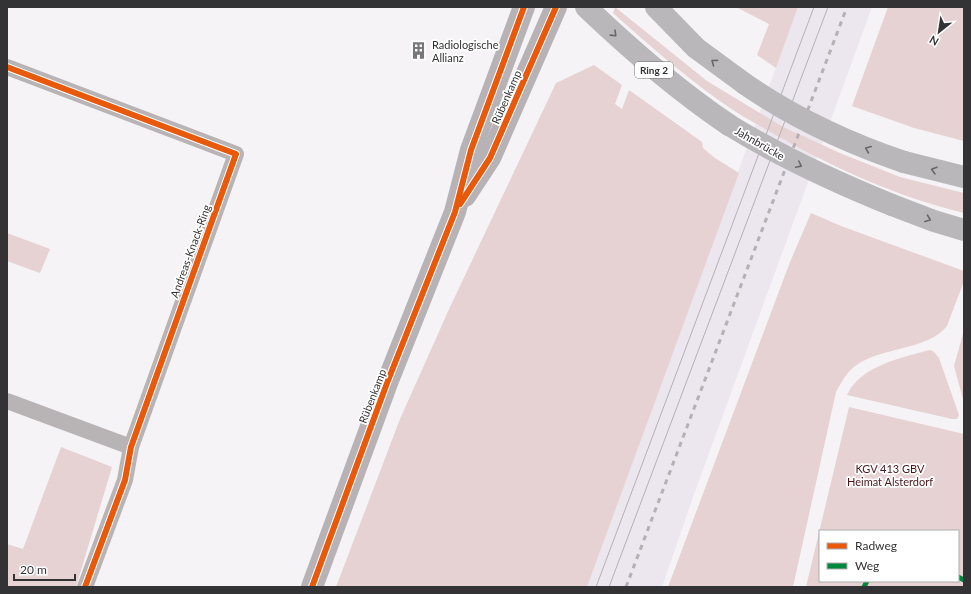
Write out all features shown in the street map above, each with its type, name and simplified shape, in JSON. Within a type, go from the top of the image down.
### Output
[{"type":"main road","name":"Jahnbrücke","points":[[586,7],[652,68],[700,106],[729,125],[797,164],[830,180],[934,221],[964,230]]},
{"type":"main road","points":[[656,7],[696,48],[770,102],[809,123],[877,152],[904,162],[964,177]]},
{"type":"street","name":"Rübenkamp","points":[[312,587],[388,383],[455,212],[471,150],[524,7]]},
{"type":"street","name":"Rübenkamp","points":[[455,212],[490,158],[556,7]]},
{"type":"street","name":"Andreas-Knack-Ring","points":[[7,67],[236,154],[131,447],[125,480],[85,587]]},
{"type":"street","points":[[7,401],[131,447]]},
{"type":"shaded area","points":[[798,7],[872,7],[693,497],[662,587],[587,587]]},
{"type":"green space","points":[[615,7],[707,81],[783,127],[840,153],[900,177],[964,193],[964,213],[914,199],[865,180],[818,158],[742,116],[686,76],[656,51],[613,13]]},
{"type":"green space","points":[[736,7],[798,7],[776,68],[757,55],[769,24]]},
{"type":"green space","points":[[888,7],[964,7],[964,141],[914,128],[852,106]]},
{"type":"green space","points":[[594,65],[622,85],[615,104],[622,109],[629,90],[702,142],[703,148],[715,158],[739,173],[587,587],[336,587],[400,419],[450,307],[556,83]]},
{"type":"green space","points":[[811,213],[841,226],[964,271],[964,281],[947,326],[939,334],[928,340],[865,360],[851,369],[846,375],[836,392],[793,587],[668,587],[790,262]]},
{"type":"green space","points":[[7,233],[50,249],[40,273],[7,261]]},
{"type":"green space","points":[[964,330],[964,403],[954,366]]},
{"type":"green space","points":[[930,350],[939,358],[959,415],[957,419],[847,395],[853,385],[862,377],[883,364]]},
{"type":"green space","name":"KGV 413 GBV Heimat Alsterdorf","points":[[849,407],[964,434],[964,587],[806,587],[819,533],[819,582],[959,582],[959,530],[820,530]]},
{"type":"green space","points":[[61,447],[112,467],[76,587],[7,587],[7,544],[23,549]]},
{"type":"tram line","points":[[596,587],[814,7]]},
{"type":"tram line","points":[[609,587],[828,7]]},
{"type":"railway","points":[[626,587],[847,7]]},
{"type":"marked path","points":[[959,578],[964,580]]},
{"type":"marked path","points":[[864,587],[866,582]]},
{"type":"cycle path","points":[[312,587],[387,383],[455,212],[471,150],[524,7]]},
{"type":"cycle path","points":[[460,204],[490,158],[556,7]]},
{"type":"cycle path","points":[[7,67],[236,154],[131,447],[125,480],[85,587]]},
{"type":"place","name":"Radiologische Allianz","points":[[419,50]]}]
